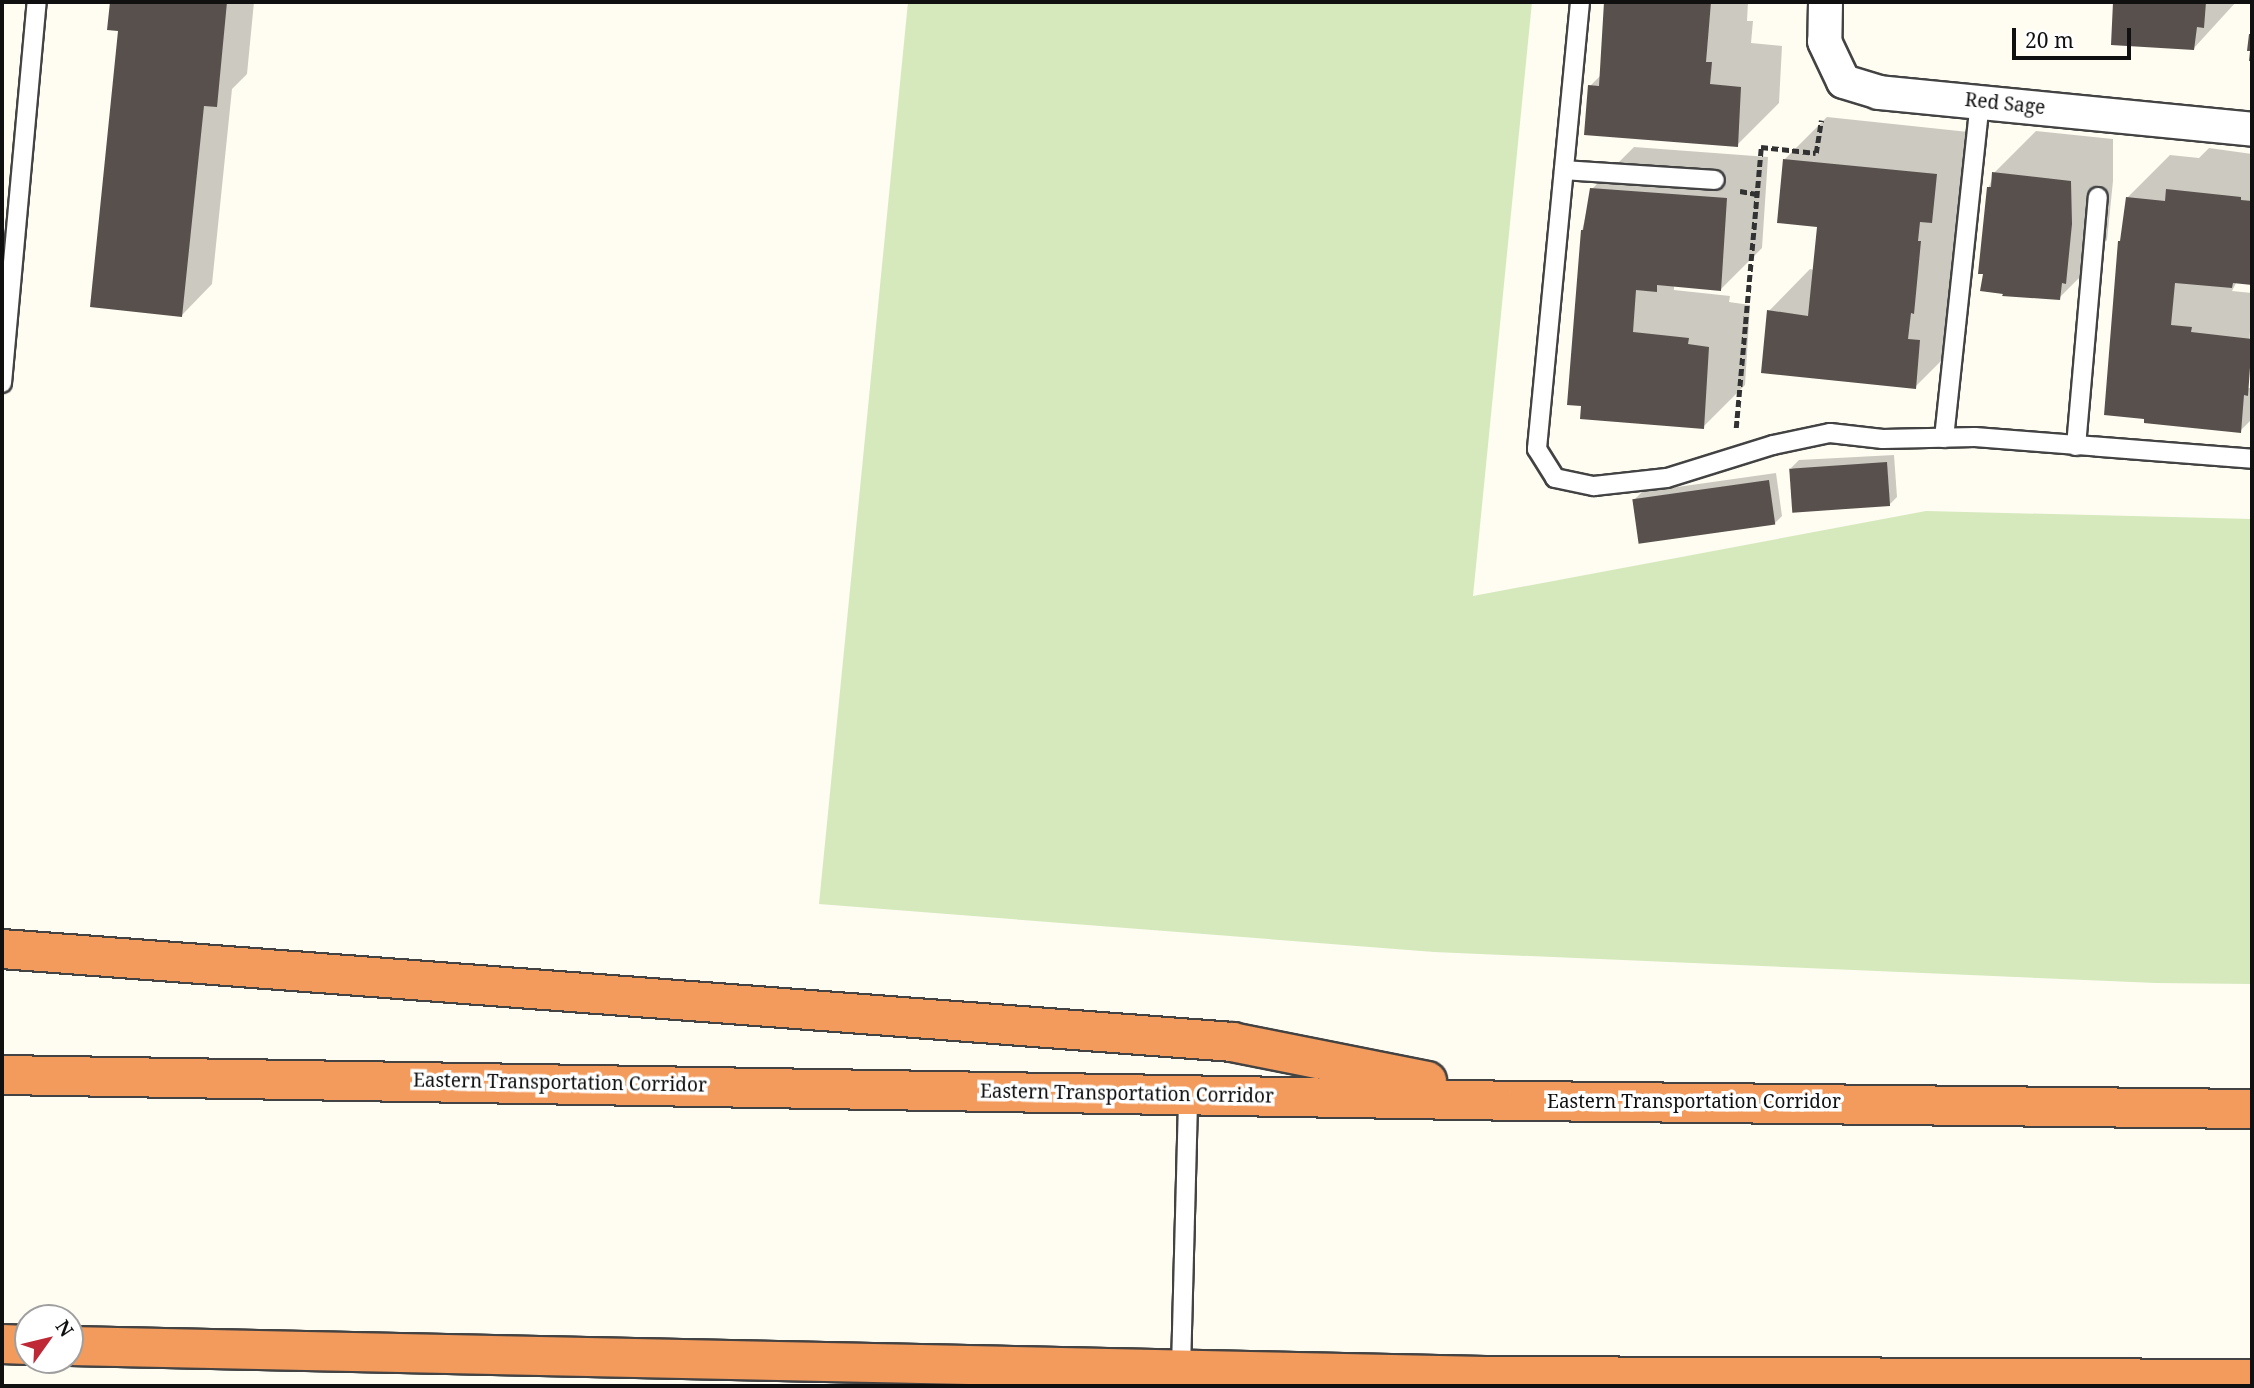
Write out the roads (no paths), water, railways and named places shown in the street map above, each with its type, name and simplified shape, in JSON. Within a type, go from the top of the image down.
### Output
[{"type":"highway","points":[[2,949],[1232,1042],[1525,1101]]},
{"type":"highway","name":"Eastern Transportation Corridor","points":[[2,1074],[1525,1101],[2252,1109]]},
{"type":"highway","points":[[84,1346],[1486,1376],[2252,1379]]},
{"type":"street","name":"Red Sage","points":[[1825,2],[1824,41],[1843,81],[1878,92],[2252,129]]},
{"type":"lane","points":[[2,383],[37,2]]},
{"type":"lane","points":[[1580,2],[1537,449],[1555,478],[1594,486],[1667,478],[1830,433],[1883,439],[1975,437],[2252,459]]},
{"type":"lane","points":[[1944,438],[1980,102]]},
{"type":"lane","points":[[1564,170],[1715,180]]},
{"type":"lane","points":[[2076,446],[2098,197]]},
{"type":"lane","points":[[1181,1369],[1188,1095]]}]
